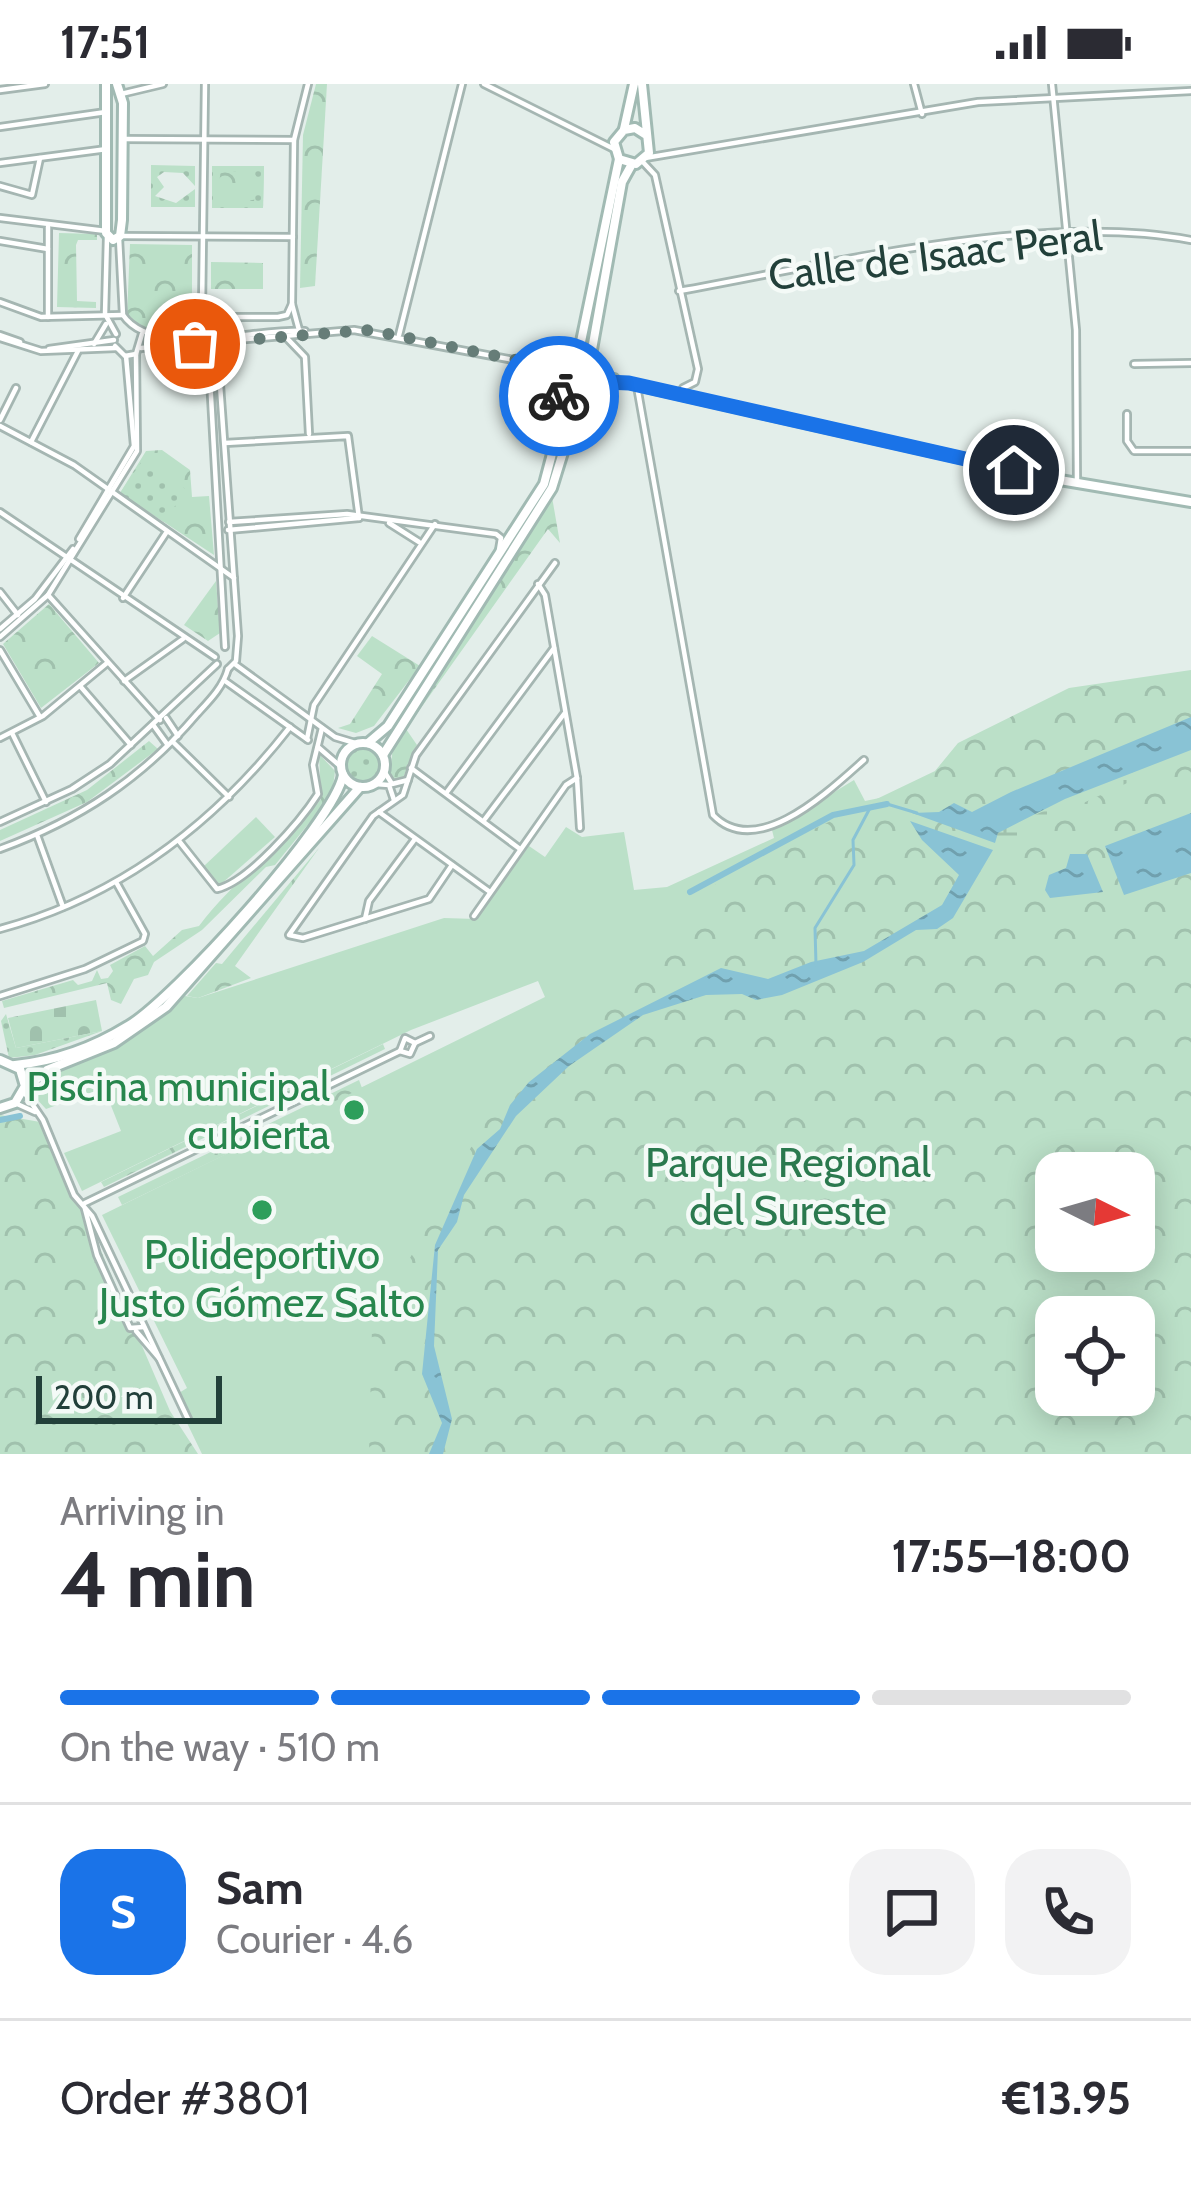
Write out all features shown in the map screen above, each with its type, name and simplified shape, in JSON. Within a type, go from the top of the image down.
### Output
[{"type":"main road","points":[[556,386],[578,356],[619,159],[614,148],[638,84]]},
{"type":"main road","points":[[594,392],[590,374],[623,178],[632,164],[644,160],[650,146],[638,84]]},
{"type":"main road","points":[[106,233],[106,112],[116,89]]},
{"type":"main road","points":[[116,89],[123,139],[120,234]]},
{"type":"main road","points":[[620,133],[646,135]]},
{"type":"main road","points":[[619,159],[632,164]]},
{"type":"main road","points":[[106,233],[112,226],[120,234]]},
{"type":"main road","points":[[536,364],[1014,470],[1027,466],[1036,476],[1191,502]]},
{"type":"main road","points":[[24,1091],[6,1060],[82,1049],[145,1016],[290,857],[336,799],[344,752],[355,743],[368,742],[388,726],[544,484],[560,439],[560,398],[556,386],[536,364]]},
{"type":"main road","points":[[0,1108],[15,1103],[47,1070],[114,1043],[166,1007],[360,787],[375,784],[384,771],[383,755],[552,488],[582,405],[606,382],[629,383]]},
{"type":"main road","points":[[560,398],[582,405]]},
{"type":"main road","points":[[1014,470],[1013,478],[1022,486],[1036,476]]},
{"type":"main road","points":[[368,742],[383,755]]},
{"type":"main road","points":[[342,771],[360,787]]},
{"type":"street","points":[[0,91],[45,84]]},
{"type":"street","points":[[116,89],[163,84]]},
{"type":"street","points":[[205,84],[202,309],[207,315],[278,317],[287,315],[292,304]]},
{"type":"street","points":[[297,329],[292,304],[294,140],[308,84]]},
{"type":"street","points":[[399,335],[462,84]]},
{"type":"street","points":[[484,84],[614,148]]},
{"type":"street","points":[[513,98],[517,84]]},
{"type":"street","points":[[914,84],[922,114]]},
{"type":"street","points":[[1052,84],[1076,330],[1077,484]]},
{"type":"street","points":[[683,388],[695,382],[698,369],[655,175],[644,160],[978,102],[1186,88]]},
{"type":"street","points":[[0,127],[106,112]]},
{"type":"street","points":[[601,139],[620,133]]},
{"type":"street","points":[[123,139],[294,140]]},
{"type":"street","points":[[650,146],[666,156]]},
{"type":"street","points":[[0,164],[106,148]]},
{"type":"street","points":[[655,175],[666,156]]},
{"type":"street","points":[[0,186],[32,195],[40,158]]},
{"type":"street","points":[[0,218],[106,233],[106,324],[116,348]]},
{"type":"street","points":[[48,317],[49,224]]},
{"type":"street","name":"Calle de Isaac Peral","points":[[679,291],[941,245],[1067,233],[1148,232],[1191,240]]},
{"type":"street","points":[[293,237],[120,234],[123,315],[142,334],[226,342],[310,332],[399,335],[536,364]]},
{"type":"street","points":[[0,242],[49,249]]},
{"type":"street","points":[[0,302],[48,317],[123,315]]},
{"type":"street","points":[[278,317],[310,332]]},
{"type":"street","points":[[0,336],[41,348],[91,344],[106,324]]},
{"type":"street","points":[[32,442],[77,351],[130,327]]},
{"type":"street","points":[[126,356],[297,329]]},
{"type":"street","points":[[107,493],[139,445],[142,334]]},
{"type":"street","points":[[284,335],[304,357],[310,437]]},
{"type":"street","points":[[0,336],[59,352],[116,348],[126,356],[134,446],[48,595],[0,633]]},
{"type":"street","points":[[0,849],[37,836],[118,791],[174,741],[225,681],[233,663],[231,526],[218,352],[212,341]]},
{"type":"street","points":[[212,341],[208,355],[225,647],[233,663]]},
{"type":"street","points":[[218,352],[226,342]]},
{"type":"street","points":[[190,344],[208,355]]},
{"type":"street","points":[[59,352],[66,364],[62,380]]},
{"type":"street","points":[[1134,364],[1191,363]]},
{"type":"street","points":[[16,388],[0,423],[74,465],[107,493],[234,578]]},
{"type":"street","points":[[638,392],[712,815],[729,828],[769,826],[822,796],[863,760]]},
{"type":"street","points":[[1127,414],[1127,441],[1134,451],[1191,451]]},
{"type":"street","points":[[225,443],[350,438],[359,518]]},
{"type":"street","points":[[0,523],[3,514],[183,639],[216,660],[233,663],[322,728],[355,743]]},
{"type":"street","points":[[221,527],[347,514],[496,534],[501,538],[497,556]]},
{"type":"street","points":[[383,520],[419,542]]},
{"type":"street","points":[[419,542],[423,522]]},
{"type":"street","points":[[307,739],[309,718],[419,542],[436,524]]},
{"type":"street","points":[[123,598],[166,533]]},
{"type":"street","points":[[0,633],[68,559]]},
{"type":"street","points":[[452,866],[429,898],[303,938],[289,935],[379,812],[403,794],[411,768],[555,563]]},
{"type":"street","points":[[538,584],[578,778],[580,828]]},
{"type":"street","points":[[0,592],[18,615]]},
{"type":"street","points":[[48,595],[124,681],[176,726],[174,741]]},
{"type":"street","points":[[124,681],[183,639]]},
{"type":"street","points":[[0,822],[46,802],[132,746],[225,647]]},
{"type":"street","points":[[447,792],[554,648]]},
{"type":"street","points":[[0,650],[40,718]]},
{"type":"street","points":[[0,738],[40,718],[107,663]]},
{"type":"street","points":[[225,681],[316,745],[342,771]]},
{"type":"street","points":[[80,686],[132,746]]},
{"type":"street","points":[[485,819],[566,712]]},
{"type":"street","points":[[154,726],[160,740],[174,741],[229,797]]},
{"type":"street","points":[[0,929],[63,908],[116,882],[179,841],[229,797],[290,727]]},
{"type":"street","points":[[179,841],[217,889],[262,858],[318,794],[313,771],[322,728]]},
{"type":"street","points":[[13,733],[46,802]]},
{"type":"street","points":[[411,768],[520,849]]},
{"type":"street","points":[[384,771],[392,784],[408,780]]},
{"type":"street","points":[[474,916],[566,785],[578,778]]},
{"type":"street","points":[[375,784],[392,789],[394,804]]},
{"type":"street","points":[[379,812],[490,892]]},
{"type":"street","points":[[37,836],[63,908]]},
{"type":"street","points":[[365,919],[369,901],[415,839]]},
{"type":"street","points":[[0,996],[85,969],[143,941],[145,934],[116,882]]},
{"type":"street","points":[[85,1203],[400,1051],[410,1054],[415,1042],[430,1036]]},
{"type":"street","points":[[24,1091],[40,1115],[74,1195],[85,1203],[188,1419]]},
{"type":"street","points":[[15,1103],[40,1115]]},
{"type":"street","points":[[85,1203],[98,1255],[136,1331],[161,1360]]},
{"type":"street","points":[[136,1331],[145,1327]]},
{"type":"green space","points":[[316,84],[327,84],[315,286],[300,288],[303,135]]},
{"type":"green space","points":[[151,165],[195,166],[195,186],[183,173],[164,172],[157,177],[164,187],[155,196],[176,203],[195,189],[195,207],[151,207]]},
{"type":"green space","points":[[212,166],[264,166],[263,208],[212,208]]},
{"type":"green space","points":[[212,166],[264,166],[263,208],[212,208],[212,189],[222,201],[254,201],[258,179],[254,173],[221,170],[219,183],[212,184]]},
{"type":"green space","points":[[59,233],[97,234],[97,240],[78,240],[76,245],[77,301],[96,302],[96,308],[57,307]]},
{"type":"green space","points":[[130,244],[192,245],[192,335],[149,334],[127,317]]},
{"type":"green space","points":[[211,262],[263,263],[263,289],[211,289]]},
{"type":"green space","points":[[162,450],[190,470],[192,497],[209,496],[214,555],[120,493],[146,451]]},
{"type":"green space","points":[[142,461],[156,462],[186,490],[164,522],[120,493]]},
{"type":"green space","points":[[552,497],[560,543],[548,529],[406,729],[417,745],[403,778],[395,780],[390,775],[393,745]]},
{"type":"green space","points":[[216,581],[220,633],[208,641],[184,625]]},
{"type":"green space","points":[[49,604],[99,663],[41,708],[3,644]]},
{"type":"green space","points":[[372,636],[420,666],[374,726],[356,733],[338,728],[350,724],[382,674],[357,656]]},
{"type":"green space","name":"Parque Regional del Sureste","points":[[1191,670],[1191,1454],[369,1454],[372,1327],[491,1111],[518,1074],[733,868],[935,771],[958,743],[1069,688]]},
{"type":"green space","points":[[149,741],[158,749],[87,802],[0,841],[0,830],[87,790]]},
{"type":"green space","points":[[362,748],[374,753],[379,765],[374,777],[362,782],[350,777],[345,765],[350,753]]},
{"type":"green space","points":[[319,754],[335,771],[332,795],[275,865],[266,867],[202,930],[154,962],[148,975],[134,979],[121,1004],[111,1000],[107,983],[4,1008],[2,1001],[73,980],[78,985],[92,981],[97,970],[101,979],[108,978],[113,971],[110,965],[145,946],[153,956],[182,930],[199,926],[321,799]]},
{"type":"green space","points":[[1140,769],[1136,779],[1081,804],[1032,844],[1015,849],[995,843],[998,833],[1010,826]]},
{"type":"green space","points":[[854,780],[865,801],[899,794],[394,1454],[202,1454],[174,1396],[187,1388],[102,1215],[545,997],[538,981],[411,1030],[82,1191],[64,1153],[121,1131],[104,1088],[46,1109],[32,1094],[50,1075],[124,1044],[185,996],[198,998],[444,918],[476,919],[529,846],[545,857],[566,827],[582,837],[624,832],[634,890],[667,887],[774,838],[772,830]]},
{"type":"green space","points":[[256,817],[275,837],[220,885],[204,866]]},
{"type":"green space","points":[[319,848],[235,966],[251,978],[198,998],[187,996],[216,963],[222,964]]},
{"type":"green space","points":[[96,1000],[102,1031],[16,1048],[8,1018]]},
{"type":"green space","points":[[6,1014],[16,1048],[102,1031],[35,1055],[9,1058],[1,1021]]},
{"type":"green space","points":[[383,1044],[385,1049],[104,1187],[101,1182]]},
{"type":"green space","points":[[359,1080],[362,1088],[122,1205],[118,1197]]},
{"type":"green space","points":[[0,1115],[46,1123],[170,1411],[198,1454],[0,1454]]},
{"type":"water","points":[[1191,717],[1191,750],[1065,799],[998,833],[995,843],[912,813],[939,812],[954,803],[972,812]]},
{"type":"water","points":[[1191,813],[1191,873],[1124,895],[1105,846]]},
{"type":"water","points":[[910,821],[993,850],[953,918],[937,929],[916,930],[863,962],[782,995],[756,1000],[742,994],[706,995],[643,1015],[569,1066],[516,1116],[464,1195],[457,1222],[438,1250],[434,1346],[452,1419],[443,1454],[429,1454],[442,1423],[422,1374],[435,1245],[477,1149],[500,1129],[510,1105],[529,1082],[590,1034],[721,968],[768,979],[811,962],[864,951],[942,905],[959,875],[922,840]]},
{"type":"water","points":[[1070,854],[1087,854],[1103,892],[1050,898],[1045,890],[1049,875],[1066,868]]},
{"type":"waterway","points":[[816,965],[815,928],[854,865],[853,840],[870,808],[887,804],[917,813]]},
{"type":"waterway","points":[[690,892],[833,815],[887,804]]},
{"type":"waterway","points":[[0,1120],[20,1116]]},
{"type":"way so far","points":[[195,344],[310,332],[384,332],[536,364],[548,373],[559,396]]},
{"type":"place","name":"Piscina municipal cubierta","points":[[354,1110]]},
{"type":"place","name":"Polideportivo Justo Gómez Salto","points":[[262,1210]]},
{"type":"route","points":[[559,396],[570,406],[582,405],[606,382],[629,383],[1014,470]]}]
